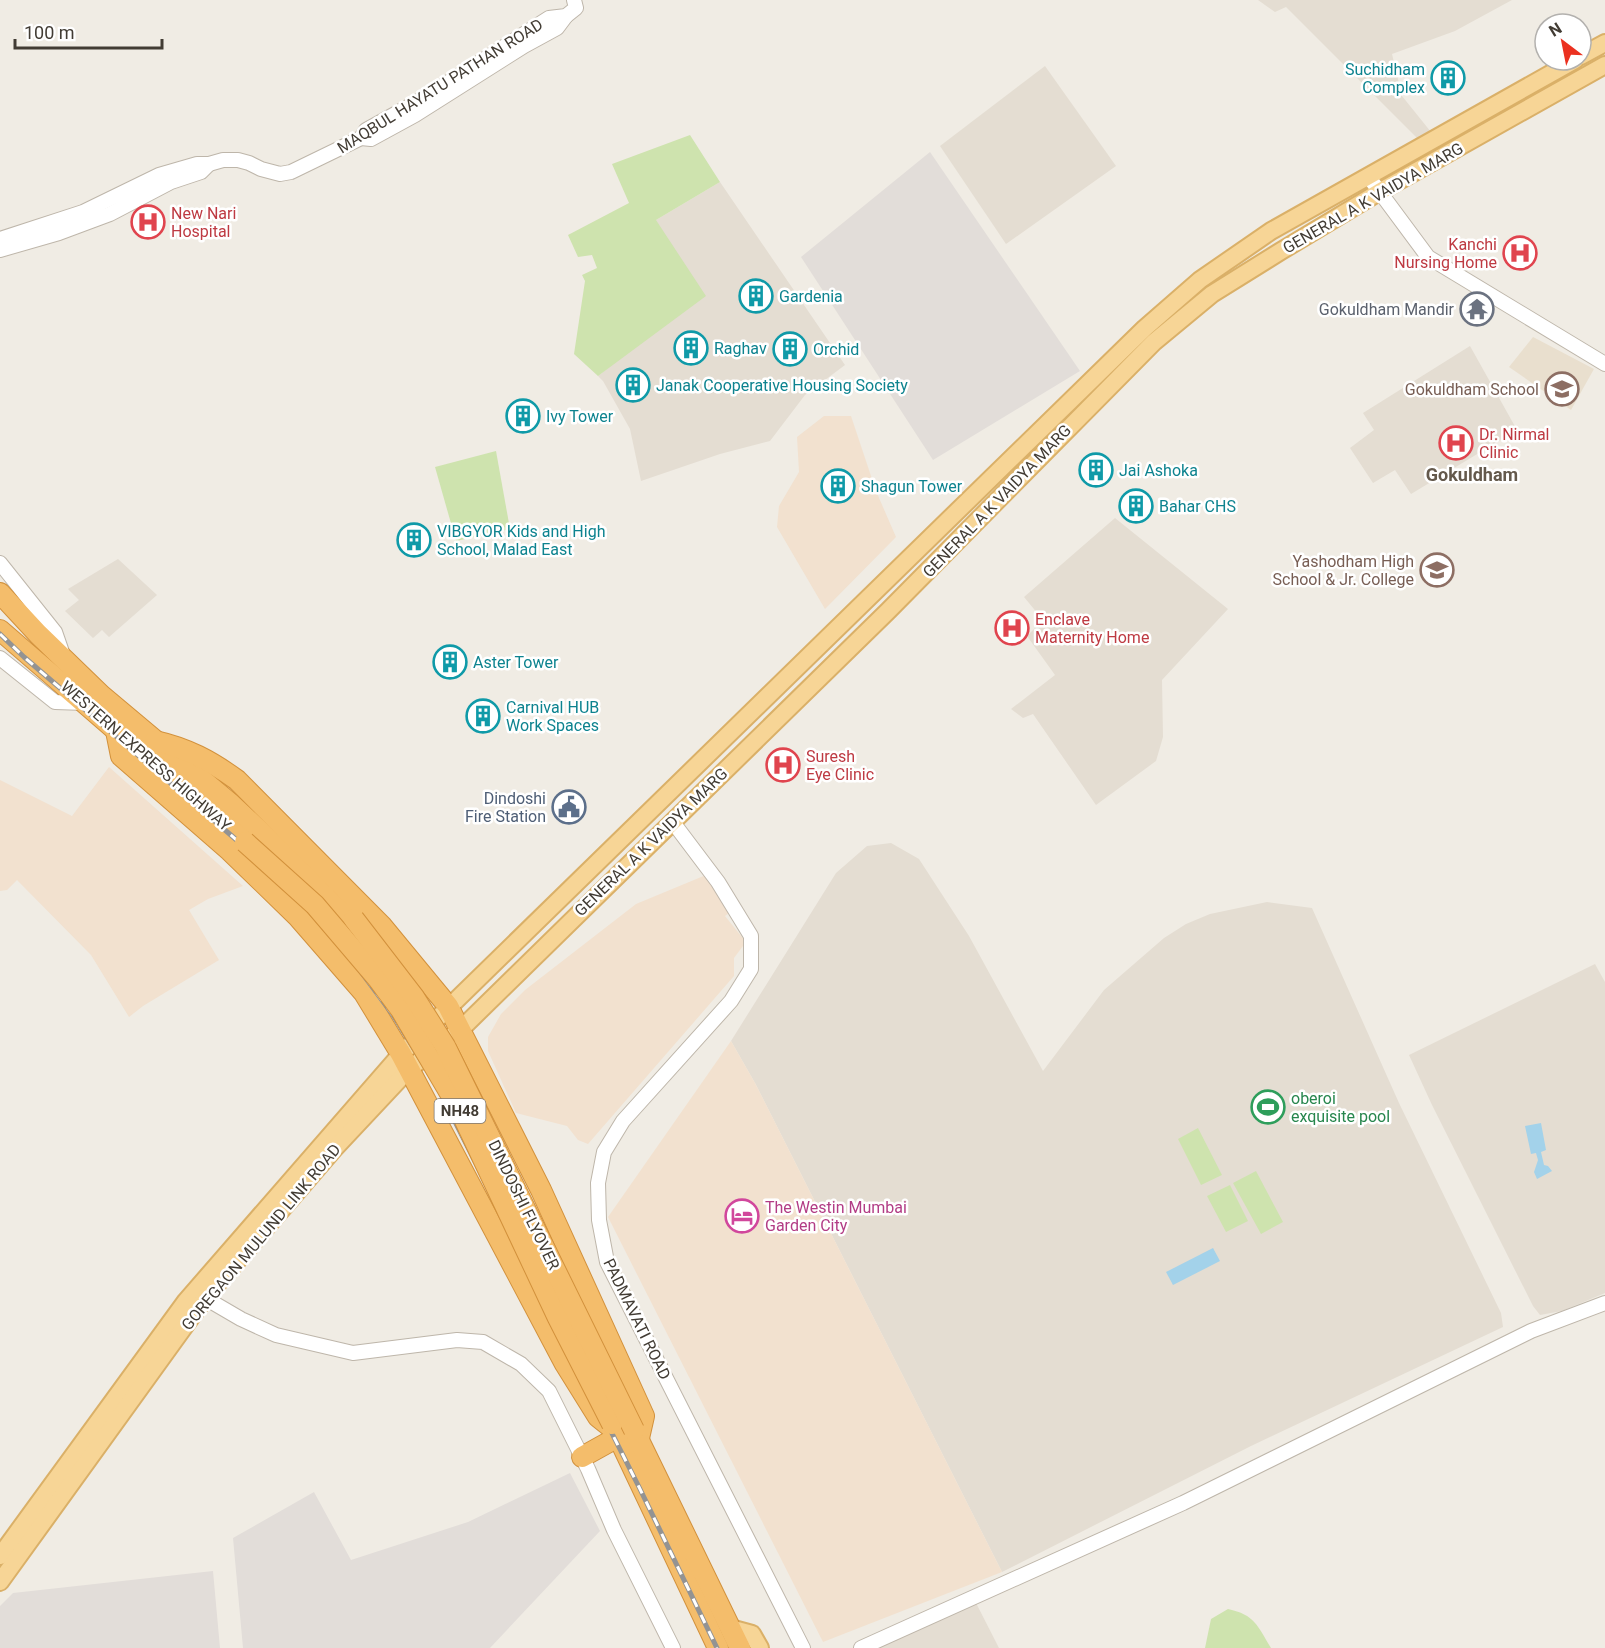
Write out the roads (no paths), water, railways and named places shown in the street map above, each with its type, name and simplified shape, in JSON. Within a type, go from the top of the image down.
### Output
[{"type":"highway","name":"NH48","points":[[0,593],[61,654],[93,699]]},
{"type":"highway","name":"WESTERN EXPRESS HIGHWAY","points":[[0,630],[47,670],[155,741],[251,835]]},
{"type":"highway","name":"WESTERN EXPRESS HIGHWAY","points":[[93,699],[116,731],[251,835]]},
{"type":"highway","points":[[116,731],[121,756],[230,851],[297,916],[364,993],[405,1062],[565,1364],[598,1417],[624,1432]]},
{"type":"highway","points":[[155,741],[175,746],[213,763],[237,780],[382,926],[448,1006],[541,1190],[644,1416],[624,1432],[582,1456]]},
{"type":"highway","name":"DINDOSHI FLYOVER","points":[[251,835],[354,919],[420,1006],[445,1046],[498,1150],[624,1432]]},
{"type":"highway","points":[[467,1180],[522,1152]]},
{"type":"highway","name":"NH48","points":[[624,1432],[740,1648]]},
{"type":"highway","name":"NH48","points":[[624,1432],[718,1648]]},
{"type":"main road","name":"GENERAL A K VAIDYA MARG","points":[[460,1030],[895,604],[1154,342],[1212,294],[1379,192],[1605,65]]},
{"type":"main road","name":"GENERAL A K VAIDYA MARG","points":[[405,1062],[448,1006],[1145,328],[1200,280],[1243,249],[1554,72]]},
{"type":"main road","name":"GOREGAON MULUND LINK ROAD","points":[[0,1582],[3,1561],[186,1301],[405,1062],[460,1030]]},
{"type":"main road","name":"GOREGAON MULUND LINK ROAD","points":[[3,1561],[205,1298],[334,1149],[405,1062]]},
{"type":"main road","points":[[730,1628],[752,1634],[760,1648]]},
{"type":"street","name":"MAQBUL HAYATU PATHAN ROAD","points":[[0,239],[83,212],[159,175],[197,164],[238,160],[270,172],[280,174],[291,172],[361,138],[366,130],[383,126],[407,113],[549,18],[572,8]]},
{"type":"street","points":[[0,250],[59,233],[110,214],[171,182],[201,172],[209,164]]},
{"type":"street","points":[[1368,176],[1428,257],[1605,363]]},
{"type":"street","points":[[0,564],[55,632],[61,654]]},
{"type":"street","points":[[0,658],[55,702],[93,699]]},
{"type":"street","name":"PADMAVATI ROAD","points":[[672,820],[718,882],[751,936],[751,969],[731,1001],[623,1121],[604,1152],[598,1183],[599,1220],[607,1262],[803,1648]]},
{"type":"street","points":[[205,1298],[241,1319],[276,1335],[352,1353],[457,1340],[483,1342],[521,1364],[549,1391],[582,1456],[614,1530],[673,1648]]},
{"type":"street","points":[[861,1648],[1183,1503],[1531,1331],[1605,1303]]},
{"type":"water","points":[[1541,1123],[1546,1150],[1541,1152],[1544,1165],[1552,1171],[1537,1179],[1534,1172],[1538,1160],[1536,1153],[1531,1154],[1525,1126]]},
{"type":"water","points":[[1213,1248],[1220,1261],[1173,1285],[1166,1272]]},
{"type":"railway","points":[[0,634],[306,903],[393,1015],[437,1086],[639,1487],[717,1648]]},
{"type":"place","name":"Suchidham Complex","points":[[1448,78]]},
{"type":"place","name":"New Nari Hospital","points":[[148,222]]},
{"type":"place","name":"Kanchi Nursing Home","points":[[1520,253]]},
{"type":"place","name":"Gardenia","points":[[756,296]]},
{"type":"place","name":"Gokuldham Mandir","points":[[1477,309]]},
{"type":"place","name":"Raghav","points":[[691,348]]},
{"type":"place","name":"Orchid","points":[[790,349]]},
{"type":"place","name":"Janak Cooperative Housing Society","points":[[633,385]]},
{"type":"place","name":"Gokuldham School","points":[[1562,389]]},
{"type":"place","name":"Ivy Tower","points":[[523,416]]},
{"type":"place","name":"Dr. Nirmal Clinic","points":[[1456,443]]},
{"type":"place","name":"Jai Ashoka","points":[[1096,470]]},
{"type":"place","name":"Shagun Tower","points":[[838,486]]},
{"type":"place","name":"Bahar CHS","points":[[1136,506]]},
{"type":"place","name":"VIBGYOR Kids and High School, Malad East","points":[[414,540]]},
{"type":"place","name":"Yashodham High School & Jr. College","points":[[1437,570]]},
{"type":"place","name":"Enclave Maternity Home","points":[[1012,628]]},
{"type":"place","name":"Aster Tower","points":[[450,662]]},
{"type":"place","name":"Carnival HUB Work Spaces","points":[[483,716]]},
{"type":"place","name":"Suresh Eye Clinic","points":[[783,765]]},
{"type":"place","name":"Dindoshi Fire Station","points":[[569,807]]},
{"type":"place","name":"oberoi exquisite pool","points":[[1268,1107]]},
{"type":"place","name":"The Westin Mumbai Garden City","points":[[742,1216]]},
{"type":"district","name":"Gokuldham","points":[[1472,474]]}]
